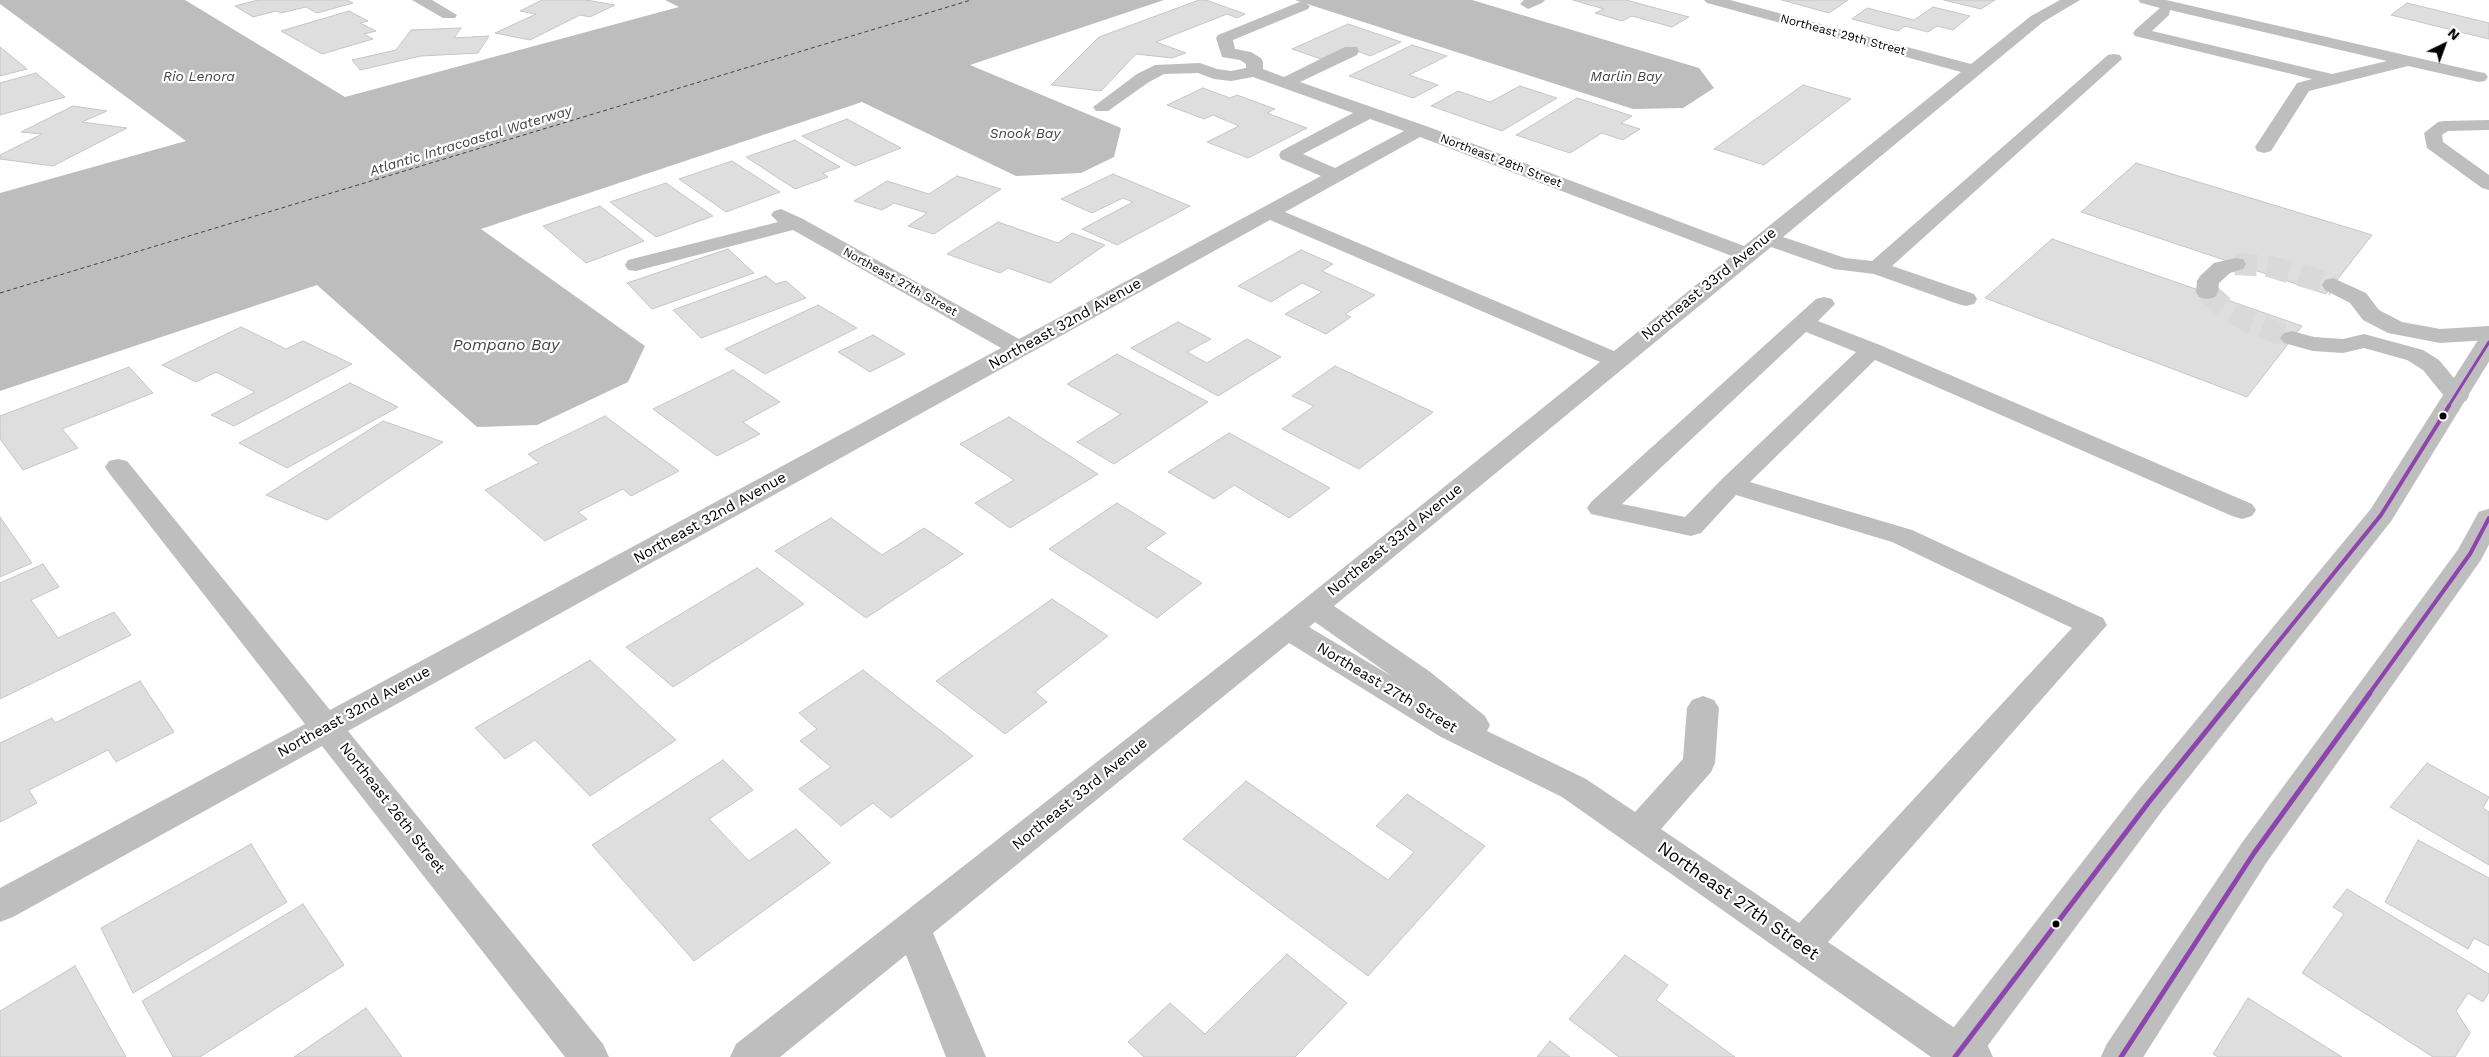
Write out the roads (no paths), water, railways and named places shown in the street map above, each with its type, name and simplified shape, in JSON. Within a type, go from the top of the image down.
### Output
[{"type":"street","points":[[420,0],[449,15]]},
{"type":"street","name":"Northeast 29th Street","points":[[1712,0],[1974,70]]},
{"type":"street","name":"Northeast 33rd Avenue","points":[[2037,19],[2051,0]]},
{"type":"street","name":"Northeast 33rd Avenue","points":[[750,1057],[1288,628],[2037,19],[2072,0]]},
{"type":"street","points":[[2146,0],[2479,77]]},
{"type":"street","points":[[1228,53],[1224,38],[1302,6]]},
{"type":"street","points":[[2163,12],[2141,33],[2332,79]]},
{"type":"street","points":[[1285,83],[1350,51]]},
{"type":"street","points":[[1102,107],[1143,78],[1161,69],[1200,68],[1214,74],[1231,76],[1254,72],[1255,62],[1246,56],[1228,53],[1212,55],[1201,60],[1200,68]]},
{"type":"street","points":[[1878,268],[2114,59]]},
{"type":"street","points":[[2264,147],[2303,87],[2412,60]]},
{"type":"street","name":"Northeast 28th Street","points":[[1254,72],[1419,130],[1746,254]]},
{"type":"street","points":[[1336,175],[1288,155],[1369,112]]},
{"type":"street","points":[[2489,125],[2444,126],[2433,133],[2434,144],[2489,184]]},
{"type":"street","name":"Northeast 32nd Avenue","points":[[0,906],[1419,130]]},
{"type":"street","points":[[1268,212],[1616,360]]},
{"type":"street","name":"Northeast 27th Street","points":[[636,265],[788,219],[1020,349]]},
{"type":"street","points":[[1766,238],[1842,264],[1878,268],[1966,299]]},
{"type":"street","points":[[2207,292],[2208,281],[2222,268],[2235,264]]},
{"type":"street","points":[[2333,285],[2358,298],[2371,315],[2375,327],[2364,341]]},
{"type":"street","points":[[1824,304],[1601,508],[1691,527],[1872,350]]},
{"type":"street","points":[[2371,315],[2396,328],[2440,336],[2489,333]]},
{"type":"street","points":[[1803,322],[2242,510]]},
{"type":"street","points":[[2292,338],[2313,344],[2343,346],[2364,341],[2416,355],[2431,365],[2457,396]]},
{"type":"street","points":[[1961,1056],[2149,802],[2381,515],[2489,342]]},
{"type":"street","name":"Northeast 26th Street","points":[[118,467],[589,1057]]},
{"type":"street","points":[[1731,486],[1902,536],[2092,625],[1802,945]]},
{"type":"street","points":[[2121,1057],[2254,853],[2470,554],[2489,518]]},
{"type":"street","name":"Northeast 27th Street","points":[[1314,607],[1418,679],[1514,758]]},
{"type":"street","name":"Northeast 27th Street","points":[[1288,628],[1452,728],[1574,788],[1961,1056]]},
{"type":"street","points":[[1638,832],[1699,763],[1703,708]]},
{"type":"street","points":[[913,928],[966,1057]]},
{"type":"water","points":[[0,0],[185,0],[345,97],[679,7],[665,0],[1164,0],[970,65],[1121,128],[1114,157],[1081,173],[1016,176],[862,102],[481,229],[645,346],[628,382],[537,425],[477,427],[317,285],[0,391],[0,193],[186,141],[0,4]]},
{"type":"water","name":"Marlin Bay","points":[[1295,0],[1472,0],[1699,68],[1714,88],[1683,108],[1633,109]]},
{"type":"tunnel","points":[[2235,264],[2268,266],[2333,285]]},
{"type":"tunnel","points":[[2207,292],[2225,308],[2249,322],[2292,338]]},
{"type":"water label","name":"Rio Lenora","points":[[199,77]]},
{"type":"water label","name":"Snook Bay","points":[[1025,134]]},
{"type":"water label","name":"Atlantic Intracoastal Waterway","points":[[471,141]]},
{"type":"water label","name":"Pompano Bay","points":[[506,345]]}]
